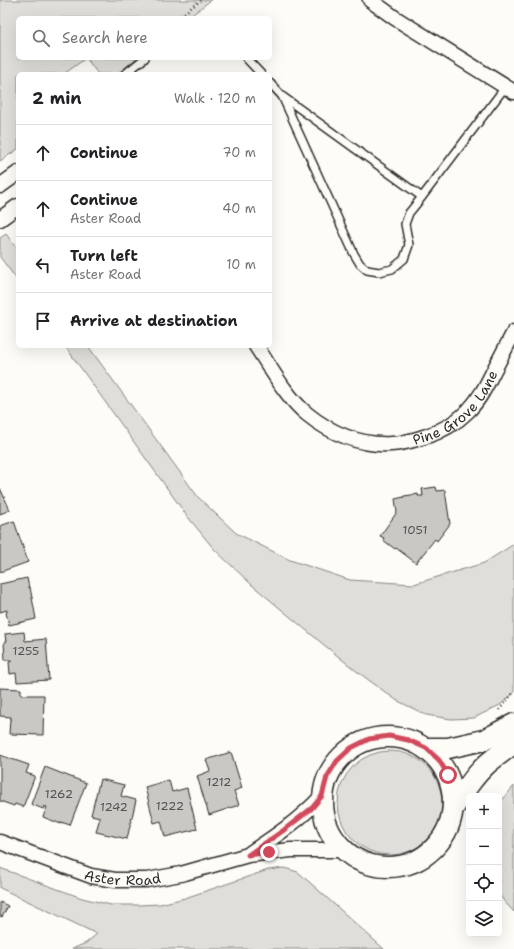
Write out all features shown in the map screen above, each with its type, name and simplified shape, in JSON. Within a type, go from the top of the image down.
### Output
[{"type":"street","points":[[370,0],[395,18],[510,89]]},
{"type":"street","points":[[0,186],[16,174]]},
{"type":"street","points":[[0,219],[16,207]]},
{"type":"street","name":"Pine Grove Lane","points":[[257,348],[288,394],[306,414],[332,431],[360,441],[379,444],[392,444],[417,440],[433,434],[449,426],[468,411],[482,394],[514,332]]},
{"type":"street","points":[[426,748],[448,748],[484,740],[514,724]]},
{"type":"street","points":[[389,736],[408,740],[426,748],[439,760],[448,775],[453,791],[453,809],[449,827],[440,843],[426,856],[411,864],[394,868],[376,867],[360,862],[343,850],[330,834],[323,816],[322,796],[327,777],[337,761],[351,748],[369,739],[389,736]]},
{"type":"street","points":[[453,809],[476,775],[514,742]]},
{"type":"street","name":"Aster Road","points":[[248,855],[312,808],[322,796]]},
{"type":"street","name":"Aster Road","points":[[0,842],[91,876],[115,880],[147,880],[181,874],[248,855],[292,850],[343,850]]},
{"type":"lane","points":[[128,72],[143,60]]},
{"type":"lane","points":[[248,60],[259,72]]},
{"type":"lane","points":[[272,85],[282,96],[422,197]]},
{"type":"lane","points":[[282,96],[354,254],[360,264],[367,270],[378,272],[392,270],[404,259],[409,245],[405,224],[409,213],[510,89]]},
{"type":"path","points":[[181,16],[201,0]]},
{"type":"path","points":[[498,712],[514,692]]},
{"type":"shaded area","points":[[0,0],[211,0],[191,16],[16,16],[16,60],[83,60],[67,72],[16,72],[16,150],[0,161]]},
{"type":"shaded area","points":[[88,60],[134,60],[120,72],[96,72]]},
{"type":"shaded area","points":[[6,234],[16,247],[16,278],[0,257],[0,238]]},
{"type":"shaded area","points":[[66,348],[89,348],[198,497],[236,533],[290,560],[350,580],[414,584],[484,563],[514,544],[514,693],[500,705],[474,718],[451,719],[426,715],[396,700],[355,670],[252,585],[214,549],[187,516]]},
{"type":"shaded area","points":[[390,751],[410,755],[427,766],[438,783],[442,803],[438,823],[427,840],[410,851],[390,855],[370,851],[353,840],[342,823],[338,803],[342,783],[353,766],[370,755]]},
{"type":"shaded area","points":[[514,786],[514,912],[502,898],[502,800]]},
{"type":"shaded area","points":[[0,868],[82,898],[111,905],[139,905],[160,904],[185,898],[268,870],[284,868],[298,872],[384,949],[72,949],[86,943],[97,934],[0,888]]},
{"type":"building","points":[[436,487],[437,491],[445,490],[450,524],[437,541],[435,539],[416,563],[383,540],[384,538],[380,536],[397,512],[395,499],[418,494],[418,496],[423,496],[422,489]]},
{"type":"building","points":[[0,488],[10,510],[0,514]]},
{"type":"building","points":[[14,521],[28,562],[0,572],[0,526]]},
{"type":"building","points":[[27,578],[36,619],[9,625],[6,613],[7,610],[0,612],[0,584]]},
{"type":"building","points":[[24,632],[25,641],[46,639],[49,680],[17,682],[16,673],[10,674],[9,662],[12,660],[5,660],[5,634]]},
{"type":"building","points":[[0,688],[21,689],[21,695],[44,695],[43,735],[9,734],[11,717],[0,716]]},
{"type":"building","points":[[231,752],[242,788],[234,791],[239,805],[209,815],[197,776],[210,771],[206,760]]},
{"type":"building","points":[[0,755],[29,765],[26,773],[35,776],[23,807],[15,804],[14,806],[0,801]]},
{"type":"building","points":[[45,767],[86,783],[70,825],[61,822],[61,824],[43,817],[47,807],[44,806],[43,809],[31,804]]},
{"type":"building","points":[[100,779],[124,785],[121,796],[136,800],[127,839],[96,832],[100,817],[91,815]]},
{"type":"building","points":[[169,780],[172,792],[187,788],[197,829],[165,837],[161,821],[154,823],[145,787]]},
{"type":"building","points":[[0,902],[8,906],[2,917],[0,916]]},
{"type":"route","points":[[269,852],[248,855],[312,808],[322,796],[327,777],[337,761],[351,748],[369,739],[389,736],[408,740],[426,748],[439,760],[448,775]]}]
